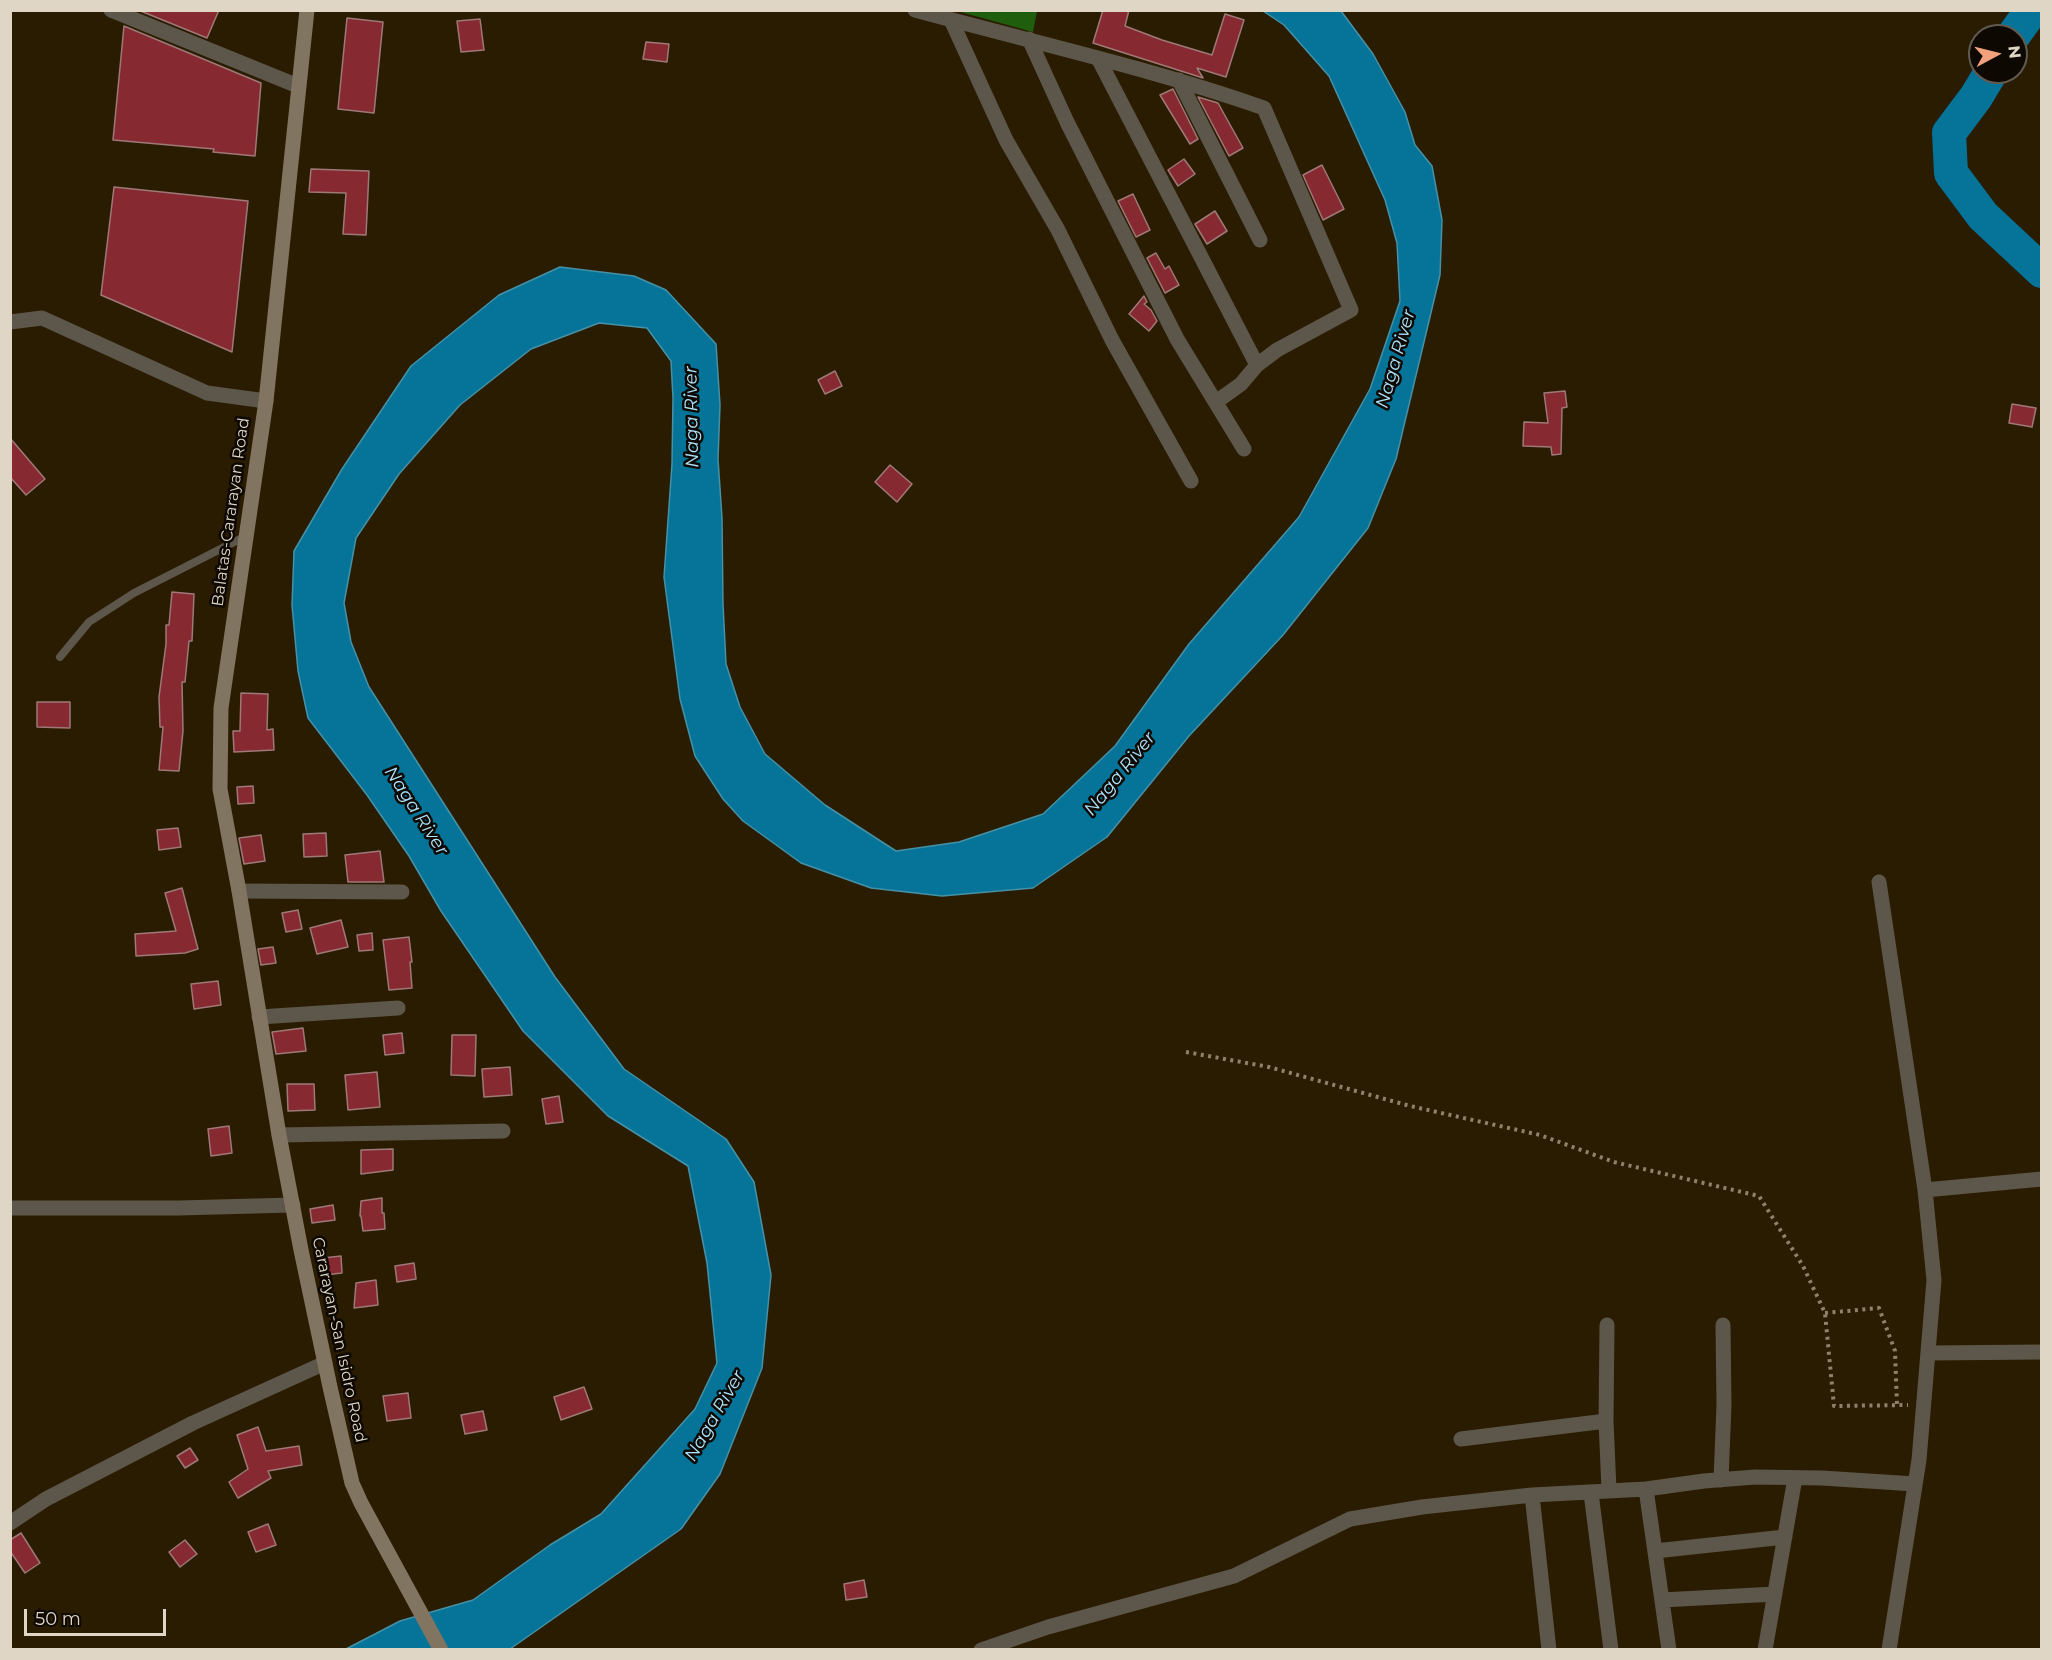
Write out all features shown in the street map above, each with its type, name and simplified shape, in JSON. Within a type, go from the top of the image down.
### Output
[{"type":"main road","name":"Balatas-Cararayan Road","points":[[259,1017],[220,789],[221,708],[266,401],[307,10]]},
{"type":"main road","name":"Cararayan-San Isidro Road","points":[[259,1017],[292,1205],[352,1483],[441,1650]]},
{"type":"street","points":[[111,10],[298,86]]},
{"type":"street","points":[[915,10],[1179,80],[1264,108],[1351,310],[1277,350],[1257,365],[1241,384],[1216,402]]},
{"type":"street","points":[[951,20],[1006,140],[1058,230],[1112,340],[1191,481]]},
{"type":"street","points":[[1029,39],[1067,122],[1177,339],[1244,449]]},
{"type":"street","points":[[1098,58],[1257,365]]},
{"type":"street","points":[[1179,80],[1260,240]]},
{"type":"street","points":[[10,322],[42,318],[207,393],[266,401]]},
{"type":"street","points":[[1878,882],[1925,1190],[1934,1280],[1916,1484],[1889,1650]]},
{"type":"street","points":[[239,891],[402,892]]},
{"type":"street","points":[[259,1017],[398,1008]]},
{"type":"street","points":[[279,1136],[503,1131]]},
{"type":"street","points":[[1925,1190],[2042,1179]]},
{"type":"street","points":[[10,1208],[178,1209],[292,1205]]},
{"type":"street","points":[[1607,1325],[1606,1422],[1609,1490]]},
{"type":"street","points":[[1721,1480],[1724,1325]]},
{"type":"street","points":[[1928,1353],[2042,1352]]},
{"type":"street","points":[[10,1523],[46,1499],[193,1423],[325,1362]]},
{"type":"street","points":[[1461,1439],[1606,1422]]},
{"type":"street","points":[[981,1650],[1048,1627],[1234,1576],[1350,1519],[1422,1507],[1532,1495],[1647,1489],[1755,1477],[1916,1484]]},
{"type":"street","points":[[1765,1650],[1795,1478]]},
{"type":"street","points":[[1647,1489],[1669,1650]]},
{"type":"street","points":[[1591,1493],[1611,1650]]},
{"type":"street","points":[[1532,1495],[1549,1650]]},
{"type":"street","points":[[1655,1551],[1785,1537]]},
{"type":"street","points":[[1662,1600],[1775,1594]]},
{"type":"lane","points":[[60,657],[89,622],[134,592],[246,536]]},
{"type":"path","points":[[1186,1052],[1269,1067],[1410,1106],[1540,1135],[1614,1162],[1759,1196],[1803,1266],[1825,1313],[1834,1406],[1924,1405]]},
{"type":"path","points":[[1825,1313],[1879,1308],[1895,1351],[1897,1405]]},
{"type":"green space","points":[[957,11],[1037,11],[1033,32]]},
{"type":"water","name":"Naga River","points":[[1263,11],[1341,11],[1373,54],[1405,112],[1415,145],[1432,166],[1442,220],[1440,275],[1396,459],[1368,528],[1283,635],[1189,736],[1107,837],[1033,888],[942,896],[871,888],[801,863],[743,821],[723,799],[695,756],[680,699],[664,577],[672,464],[671,361],[647,328],[599,323],[531,349],[460,405],[399,474],[356,538],[344,603],[351,642],[369,687],[555,977],[624,1069],[726,1139],[754,1182],[771,1275],[762,1368],[720,1474],[681,1529],[510,1649],[346,1649],[400,1621],[473,1600],[550,1545],[601,1514],[695,1409],[717,1363],[707,1263],[688,1166],[608,1116],[523,1031],[441,911],[409,856],[367,795],[308,718],[298,671],[292,605],[294,551],[342,469],[411,366],[499,295],[560,267],[634,276],[666,290],[716,344],[720,405],[718,459],[726,664],[740,707],[765,754],[825,805],[896,851],[959,842],[1043,814],[1115,746],[1189,644],[1299,517],[1370,389],[1400,301],[1397,243],[1385,200],[1329,76],[1284,25]]},
{"type":"building","points":[[138,10],[219,10],[207,38]]},
{"type":"building","points":[[1103,10],[1129,10],[1125,26],[1212,55],[1225,14],[1244,20],[1226,77],[1197,68],[1203,78],[1093,43]]},
{"type":"building","points":[[347,18],[383,22],[374,113],[338,109]]},
{"type":"building","points":[[480,19],[484,50],[461,52],[457,21]]},
{"type":"building","points":[[124,26],[261,83],[255,156],[213,152],[214,149],[113,140]]},
{"type":"building","points":[[646,42],[669,44],[667,62],[643,59]]},
{"type":"building","points":[[1173,89],[1198,139],[1190,144],[1160,95]]},
{"type":"building","points":[[1198,97],[1218,103],[1243,148],[1229,156]]},
{"type":"building","points":[[1184,159],[1195,174],[1178,186],[1168,170]]},
{"type":"building","points":[[1322,165],[1344,209],[1323,220],[1303,175]]},
{"type":"building","points":[[311,169],[369,171],[366,235],[343,234],[346,193],[309,192]]},
{"type":"building","points":[[114,187],[248,201],[232,352],[101,295]]},
{"type":"building","points":[[1133,194],[1150,230],[1136,237],[1118,201]]},
{"type":"building","points":[[1215,211],[1227,231],[1207,244],[1195,224]]},
{"type":"building","points":[[1156,253],[1165,269],[1169,266],[1179,285],[1165,293],[1147,258]]},
{"type":"building","points":[[1144,296],[1147,302],[1144,304],[1151,310],[1157,321],[1149,331],[1129,314]]},
{"type":"building","points":[[835,371],[842,386],[825,394],[818,380]]},
{"type":"building","points":[[1565,391],[1567,407],[1562,408],[1561,454],[1552,455],[1551,447],[1523,446],[1524,422],[1548,423],[1544,393]]},
{"type":"building","points":[[2012,404],[2036,408],[2032,427],[2009,423]]},
{"type":"building","points":[[10,438],[45,479],[26,495],[10,477]]},
{"type":"building","points":[[890,465],[912,484],[897,502],[875,482]]},
{"type":"building","points":[[172,592],[194,594],[192,641],[189,641],[185,682],[182,682],[183,731],[179,771],[159,770],[163,727],[160,727],[159,697],[166,644],[166,625],[169,625]]},
{"type":"building","points":[[241,693],[268,694],[267,730],[273,729],[274,750],[234,752],[233,731],[240,731]]},
{"type":"building","points":[[37,702],[70,702],[70,728],[37,727]]},
{"type":"building","points":[[253,786],[254,803],[238,804],[237,787]]},
{"type":"building","points":[[178,828],[181,847],[159,850],[157,830]]},
{"type":"building","points":[[326,833],[327,856],[304,857],[303,834]]},
{"type":"building","points":[[261,835],[265,861],[244,864],[239,838]]},
{"type":"building","points":[[380,851],[384,882],[348,882],[345,855]]},
{"type":"building","points":[[182,888],[198,949],[185,953],[136,956],[135,934],[176,931],[165,893]]},
{"type":"building","points":[[298,910],[302,929],[286,932],[282,913]]},
{"type":"building","points":[[341,920],[348,947],[317,954],[310,928]]},
{"type":"building","points":[[372,933],[373,950],[359,951],[357,935]]},
{"type":"building","points":[[409,937],[412,988],[389,990],[383,940]]},
{"type":"building","points":[[273,947],[276,963],[261,965],[258,949]]},
{"type":"building","points":[[218,981],[221,1005],[194,1009],[191,984]]},
{"type":"building","points":[[303,1028],[306,1051],[276,1054],[272,1032]]},
{"type":"building","points":[[402,1033],[404,1053],[385,1055],[383,1035]]},
{"type":"building","points":[[452,1035],[476,1035],[475,1076],[451,1075]]},
{"type":"building","points":[[510,1067],[512,1095],[484,1097],[482,1069]]},
{"type":"building","points":[[377,1072],[380,1107],[348,1110],[345,1075]]},
{"type":"building","points":[[287,1084],[314,1084],[315,1110],[288,1111]]},
{"type":"building","points":[[559,1096],[563,1122],[546,1124],[542,1099]]},
{"type":"building","points":[[229,1126],[232,1153],[211,1156],[208,1129]]},
{"type":"building","points":[[393,1149],[393,1170],[361,1174],[361,1150]]},
{"type":"building","points":[[382,1198],[385,1229],[363,1231],[360,1216],[361,1201]]},
{"type":"building","points":[[333,1205],[335,1220],[312,1223],[310,1209]]},
{"type":"building","points":[[341,1256],[342,1273],[325,1275],[323,1258]]},
{"type":"building","points":[[414,1263],[416,1279],[397,1282],[395,1266]]},
{"type":"building","points":[[376,1280],[378,1305],[354,1308],[356,1283]]},
{"type":"building","points":[[584,1387],[592,1409],[561,1420],[554,1397]]},
{"type":"building","points":[[408,1393],[411,1418],[387,1421],[383,1396]]},
{"type":"building","points":[[483,1411],[487,1430],[465,1434],[461,1415]]},
{"type":"building","points":[[258,1427],[266,1451],[299,1446],[302,1465],[268,1471],[271,1478],[238,1498],[229,1482],[248,1469],[237,1435]]},
{"type":"building","points":[[190,1448],[198,1460],[185,1468],[177,1456]]},
{"type":"building","points":[[268,1524],[276,1545],[256,1552],[248,1532]]},
{"type":"building","points":[[21,1533],[40,1563],[25,1573],[10,1551],[10,1540]]},
{"type":"building","points":[[185,1540],[197,1554],[180,1567],[169,1552]]},
{"type":"building","points":[[864,1580],[867,1597],[846,1600],[844,1584]]},
{"type":"waterway","points":[[2022,24],[2032,10]]},
{"type":"waterway","points":[[1984,84],[1949,133],[1951,173],[1983,216],[2042,271]]}]
